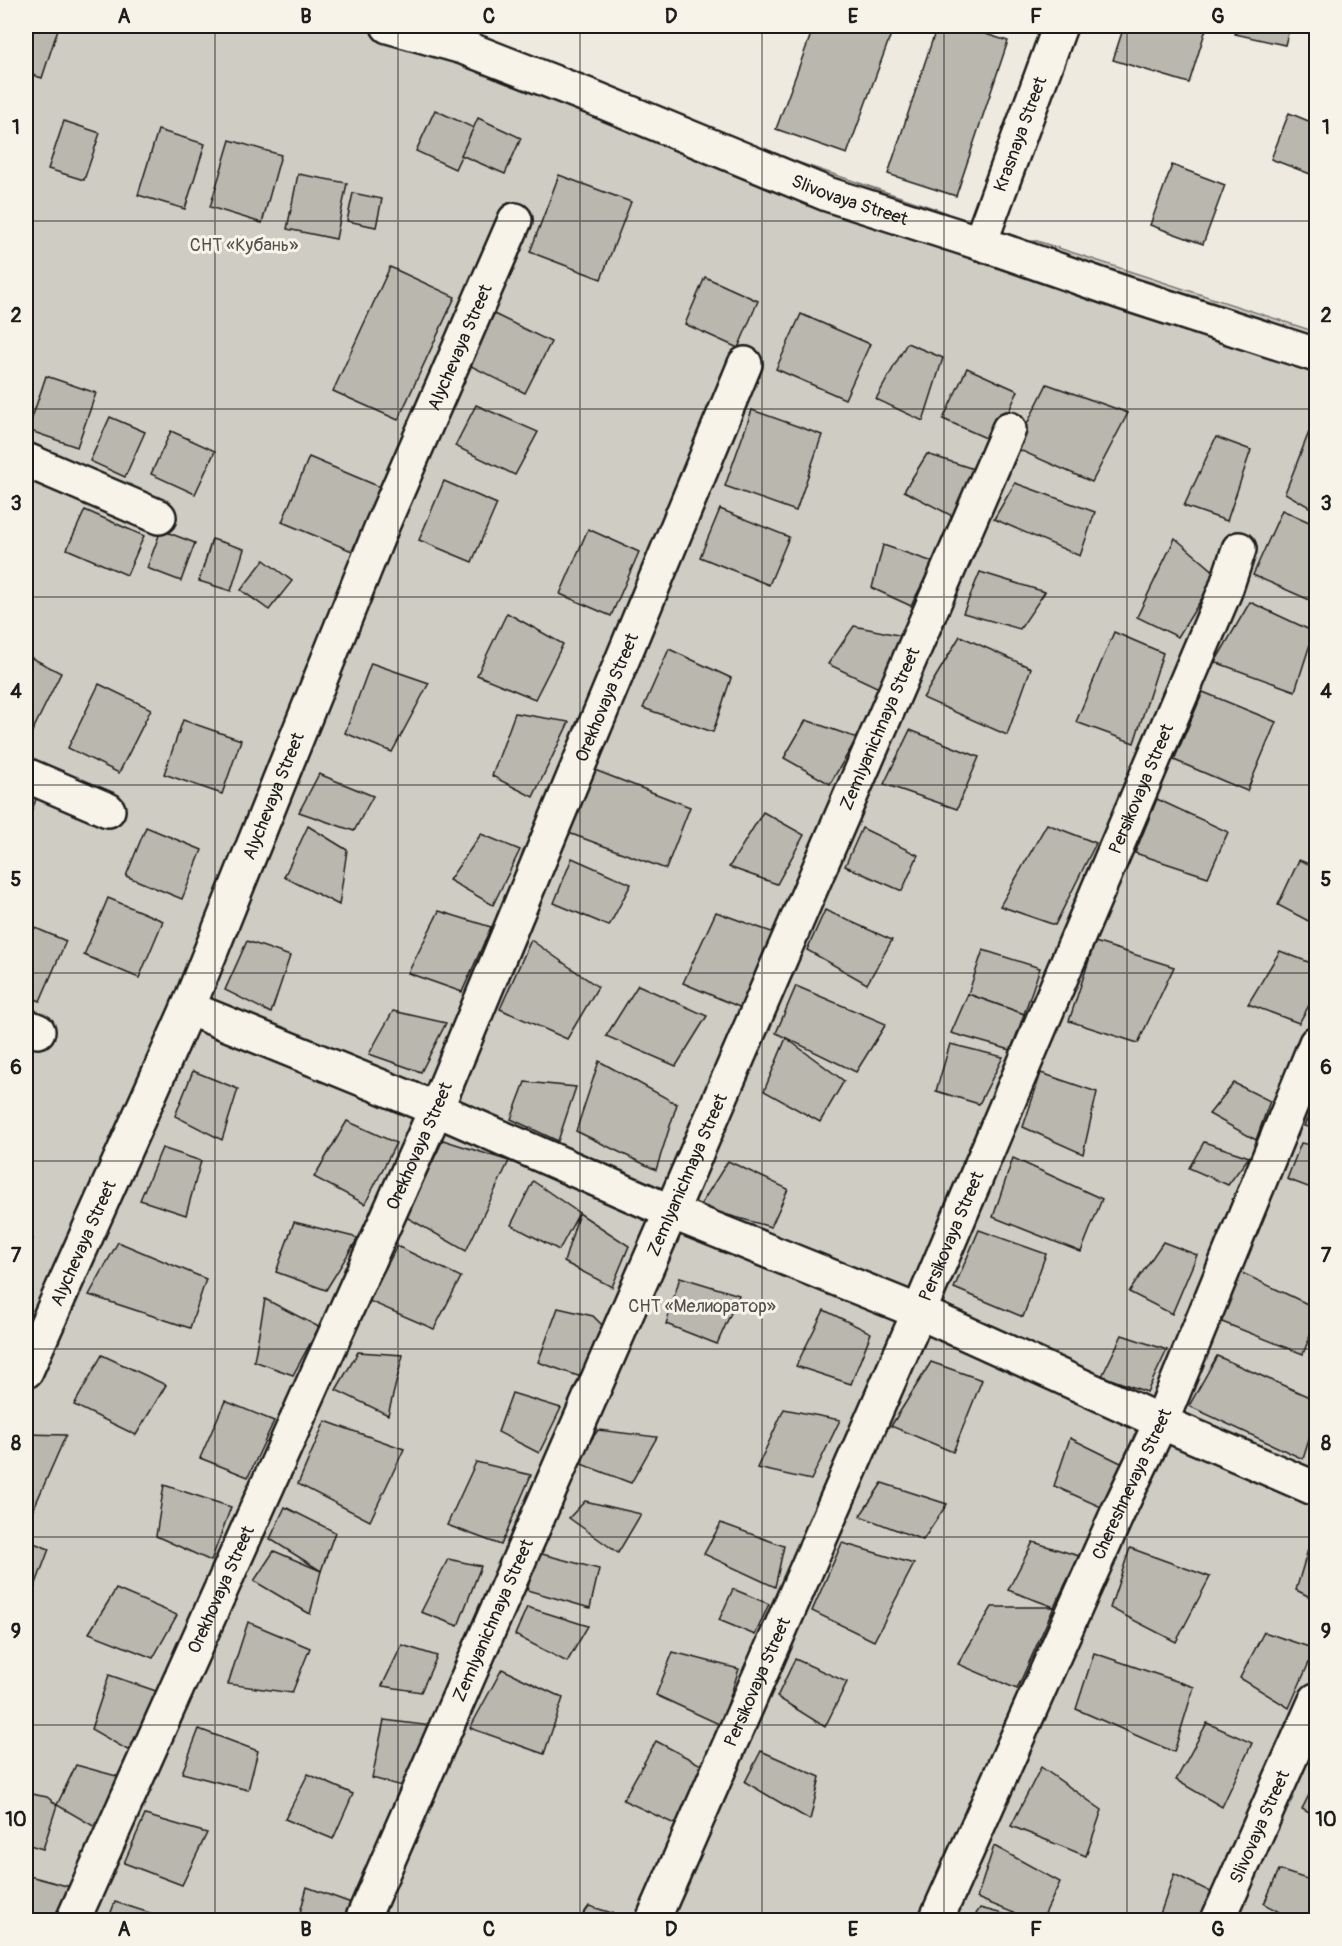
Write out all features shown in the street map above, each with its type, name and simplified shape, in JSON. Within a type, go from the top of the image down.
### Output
[{"type":"street","name":"Slivovaya Street","points":[[388,26],[466,36],[594,98],[827,194],[1317,355]]},
{"type":"street","name":"Krasnaya Street","points":[[980,243],[1060,26]]},
{"type":"street","name":"Alychevaya Street","points":[[26,1371],[188,1008],[382,526],[515,220]]},
{"type":"street","name":"Orekhovaya Street","points":[[73,1920],[436,1109],[745,364]]},
{"type":"street","name":"Zemlyanichnaya Street","points":[[362,1920],[1009,429]]},
{"type":"street","points":[[26,460],[159,517]]},
{"type":"street","name":"Persikovaya Street","points":[[653,1920],[919,1312],[1225,591],[1239,549]]},
{"type":"street","points":[[26,775],[108,810]]},
{"type":"street","points":[[188,1008],[436,1109],[671,1212],[919,1312],[1317,1490]]},
{"type":"street","name":"Chereshnevaya Street","points":[[936,1920],[1118,1512],[1161,1422],[1317,1043]]},
{"type":"street","name":"Slivovaya Street","points":[[1218,1920],[1317,1700]]},
{"type":"green space","name":"СНТ «Мелиоратор»","points":[[26,26],[412,26],[549,78],[945,212],[980,243],[1037,241],[1316,332],[1316,1920],[26,1920]]},
{"type":"building","points":[[26,26],[59,26],[42,78],[26,73]]},
{"type":"building","points":[[814,26],[894,26],[847,154],[776,129]]},
{"type":"building","points":[[937,26],[960,26],[1008,41],[956,196],[888,174]]},
{"type":"building","points":[[1124,26],[1207,26],[1189,83],[1113,60]]},
{"type":"building","points":[[1237,26],[1290,26],[1285,45],[1235,34]]},
{"type":"building","points":[[435,110],[474,128],[455,169],[416,151]]},
{"type":"building","points":[[1289,113],[1316,124],[1316,165],[1313,175],[1271,159]]},
{"type":"building","points":[[478,118],[521,138],[505,174],[461,155]]},
{"type":"building","points":[[64,121],[100,133],[84,180],[48,169]]},
{"type":"building","points":[[158,130],[205,144],[185,209],[138,195]]},
{"type":"building","points":[[230,140],[281,155],[262,223],[210,207]]},
{"type":"building","points":[[1172,165],[1225,185],[1203,244],[1150,225]]},
{"type":"building","points":[[298,174],[347,183],[336,239],[287,229]]},
{"type":"building","points":[[559,175],[631,202],[601,279],[530,252]]},
{"type":"building","points":[[353,193],[382,199],[376,227],[347,221]]},
{"type":"building","points":[[390,267],[455,297],[398,420],[333,391]]},
{"type":"building","points":[[705,277],[758,301],[738,348],[685,324]]},
{"type":"building","points":[[494,314],[551,342],[525,393],[469,365]]},
{"type":"building","points":[[801,314],[870,344],[845,399],[776,369]]},
{"type":"building","points":[[907,343],[943,358],[923,421],[876,399]]},
{"type":"building","points":[[967,368],[1018,391],[995,442],[943,419]]},
{"type":"building","points":[[46,376],[96,393],[77,447],[28,430]]},
{"type":"building","points":[[1047,384],[1128,413],[1092,482],[1015,448]]},
{"type":"building","points":[[476,405],[538,432],[515,475],[455,446]]},
{"type":"building","points":[[752,410],[822,435],[796,511],[725,486]]},
{"type":"building","points":[[110,417],[145,432],[125,477],[90,461]]},
{"type":"building","points":[[1311,427],[1316,431],[1316,511],[1285,493]]},
{"type":"building","points":[[171,431],[215,451],[195,494],[151,474]]},
{"type":"building","points":[[1216,437],[1251,450],[1227,521],[1184,506]]},
{"type":"building","points":[[927,454],[980,471],[958,519],[904,491]]},
{"type":"building","points":[[309,457],[380,487],[352,551],[282,522]]},
{"type":"building","points":[[444,481],[497,504],[472,562],[419,540]]},
{"type":"building","points":[[1015,483],[1095,512],[1080,556],[994,519]]},
{"type":"building","points":[[720,509],[789,537],[769,585],[700,557]]},
{"type":"building","points":[[85,510],[144,536],[127,575],[67,549]]},
{"type":"building","points":[[1282,510],[1316,525],[1314,602],[1253,575]]},
{"type":"building","points":[[588,529],[639,552],[611,616],[560,594]]},
{"type":"building","points":[[161,530],[195,543],[181,581],[147,568]]},
{"type":"building","points":[[1175,538],[1217,574],[1178,637],[1137,617]]},
{"type":"building","points":[[212,539],[244,549],[231,591],[199,581]]},
{"type":"building","points":[[883,545],[933,562],[911,606],[872,588]]},
{"type":"building","points":[[264,560],[292,581],[269,610],[241,590]]},
{"type":"building","points":[[980,572],[1045,592],[1020,629],[963,613]]},
{"type":"building","points":[[1250,602],[1314,632],[1295,691],[1215,662]]},
{"type":"building","points":[[507,613],[563,644],[535,699],[477,675]]},
{"type":"building","points":[[854,626],[903,636],[881,689],[828,664]]},
{"type":"building","points":[[1114,632],[1163,653],[1134,743],[1076,722]]},
{"type":"building","points":[[960,636],[1031,668],[1007,735],[923,698]]},
{"type":"building","points":[[669,649],[731,678],[713,732],[643,708]]},
{"type":"building","points":[[26,655],[61,673],[26,744]]},
{"type":"building","points":[[371,663],[429,683],[392,752],[345,733]]},
{"type":"building","points":[[99,684],[151,709],[119,773],[68,748]]},
{"type":"building","points":[[1203,692],[1276,722],[1247,791],[1174,760]]},
{"type":"building","points":[[515,713],[569,722],[533,797],[492,776]]},
{"type":"building","points":[[183,720],[241,740],[222,794],[164,774]]},
{"type":"building","points":[[806,720],[857,738],[830,784],[784,758]]},
{"type":"building","points":[[910,730],[979,757],[957,809],[884,784]]},
{"type":"building","points":[[587,767],[690,807],[666,869],[558,829]]},
{"type":"building","points":[[319,774],[373,796],[354,831],[299,812]]},
{"type":"building","points":[[26,793],[37,797],[26,825]]},
{"type":"building","points":[[1157,799],[1228,832],[1208,877],[1135,853]]},
{"type":"building","points":[[763,812],[804,835],[777,884],[729,867]]},
{"type":"building","points":[[1047,824],[1096,843],[1055,925],[1000,906]]},
{"type":"building","points":[[308,826],[347,850],[339,905],[284,877]]},
{"type":"building","points":[[146,827],[202,850],[182,899],[126,876]]},
{"type":"building","points":[[862,828],[918,855],[902,891],[845,866]]},
{"type":"building","points":[[481,834],[520,850],[493,905],[449,880]]},
{"type":"building","points":[[572,858],[631,884],[609,926],[554,903]]},
{"type":"building","points":[[1299,860],[1316,867],[1316,925],[1278,905]]},
{"type":"building","points":[[108,898],[163,921],[139,978],[84,955]]},
{"type":"building","points":[[825,910],[892,940],[867,984],[807,950]]},
{"type":"building","points":[[439,911],[491,927],[462,992],[408,973]]},
{"type":"building","points":[[716,912],[777,934],[744,1009],[683,983]]},
{"type":"building","points":[[26,924],[66,941],[40,1001],[26,995]]},
{"type":"building","points":[[531,940],[598,987],[567,1039],[500,1009]]},
{"type":"building","points":[[247,941],[290,956],[271,1013],[225,990]]},
{"type":"building","points":[[1095,942],[1174,967],[1138,1043],[1069,1021]]},
{"type":"building","points":[[983,950],[1040,968],[1024,1014],[968,994]]},
{"type":"building","points":[[1280,951],[1316,965],[1316,993],[1299,1023],[1248,1004]]},
{"type":"building","points":[[638,985],[707,1016],[676,1066],[606,1036]]},
{"type":"building","points":[[796,986],[886,1024],[856,1072],[776,1033]]},
{"type":"building","points":[[968,994],[1024,1014],[1011,1050],[951,1033]]},
{"type":"building","points":[[393,1011],[446,1023],[421,1072],[369,1054]]},
{"type":"building","points":[[786,1038],[844,1081],[820,1122],[764,1091]]},
{"type":"building","points":[[950,1044],[1003,1057],[979,1104],[936,1091]]},
{"type":"building","points":[[599,1061],[677,1104],[656,1170],[576,1131]]},
{"type":"building","points":[[193,1071],[238,1089],[222,1140],[175,1116]]},
{"type":"building","points":[[1041,1073],[1097,1092],[1083,1154],[1023,1127]]},
{"type":"building","points":[[525,1082],[576,1087],[558,1141],[511,1119]]},
{"type":"building","points":[[1234,1083],[1270,1101],[1256,1140],[1209,1114]]},
{"type":"building","points":[[1316,1097],[1316,1129],[1304,1126]]},
{"type":"building","points":[[347,1121],[396,1143],[365,1204],[314,1177]]},
{"type":"building","points":[[443,1140],[509,1161],[466,1251],[406,1217]]},
{"type":"building","points":[[1204,1142],[1249,1157],[1228,1185],[1189,1168]]},
{"type":"building","points":[[1301,1143],[1316,1146],[1316,1190],[1287,1179]]},
{"type":"building","points":[[162,1148],[201,1161],[186,1215],[140,1200]]},
{"type":"building","points":[[1013,1158],[1102,1199],[1081,1252],[993,1217]]},
{"type":"building","points":[[728,1161],[788,1189],[771,1227],[699,1207]]},
{"type":"building","points":[[533,1181],[579,1213],[559,1250],[511,1225]]},
{"type":"building","points":[[579,1213],[629,1246],[612,1287],[564,1262]]},
{"type":"building","points":[[294,1222],[358,1238],[326,1290],[276,1272]]},
{"type":"building","points":[[979,1230],[1046,1254],[1023,1317],[954,1288]]},
{"type":"building","points":[[26,1236],[33,1239],[26,1255]]},
{"type":"building","points":[[118,1242],[206,1279],[190,1328],[89,1295]]},
{"type":"building","points":[[1163,1242],[1197,1255],[1172,1314],[1129,1292]]},
{"type":"building","points":[[397,1246],[461,1277],[434,1329],[369,1301]]},
{"type":"building","points":[[1240,1272],[1316,1308],[1316,1321],[1303,1354],[1217,1320]]},
{"type":"building","points":[[680,1277],[739,1295],[717,1344],[666,1324]]},
{"type":"building","points":[[265,1299],[319,1327],[293,1375],[254,1361]]},
{"type":"building","points":[[558,1308],[593,1316],[603,1326],[584,1378],[538,1362]]},
{"type":"building","points":[[824,1310],[871,1333],[851,1384],[796,1366]]},
{"type":"building","points":[[1122,1335],[1167,1350],[1147,1392],[1102,1376]]},
{"type":"building","points":[[358,1352],[403,1355],[388,1415],[336,1390]]},
{"type":"building","points":[[102,1355],[166,1385],[136,1435],[74,1405]]},
{"type":"building","points":[[1217,1356],[1316,1400],[1316,1418],[1303,1459],[1189,1406]]},
{"type":"building","points":[[931,1362],[982,1380],[953,1452],[891,1426]]},
{"type":"building","points":[[512,1393],[561,1408],[539,1453],[498,1432]]},
{"type":"building","points":[[225,1401],[274,1421],[248,1477],[200,1458]]},
{"type":"building","points":[[784,1409],[840,1420],[811,1480],[757,1468]]},
{"type":"building","points":[[325,1421],[404,1449],[370,1521],[298,1484]]},
{"type":"building","points":[[598,1430],[657,1437],[631,1483],[576,1462]]},
{"type":"building","points":[[26,1434],[66,1435],[33,1510],[26,1505]]},
{"type":"building","points":[[1070,1438],[1123,1464],[1110,1511],[1054,1486]]},
{"type":"building","points":[[476,1462],[531,1475],[501,1545],[447,1525]]},
{"type":"building","points":[[882,1483],[947,1504],[923,1540],[860,1516]]},
{"type":"building","points":[[164,1485],[231,1507],[211,1561],[156,1536]]},
{"type":"building","points":[[585,1501],[641,1514],[618,1553],[569,1518]]},
{"type":"building","points":[[285,1507],[335,1532],[321,1571],[270,1539]]},
{"type":"building","points":[[721,1523],[784,1546],[775,1587],[704,1554]]},
{"type":"building","points":[[26,1540],[49,1549],[34,1589],[26,1586]]},
{"type":"building","points":[[1033,1542],[1079,1556],[1054,1607],[1008,1590]]},
{"type":"building","points":[[842,1543],[914,1564],[874,1641],[812,1611]]},
{"type":"building","points":[[1310,1543],[1316,1545],[1316,1600],[1296,1590]]},
{"type":"building","points":[[1130,1548],[1210,1577],[1176,1642],[1110,1608]]},
{"type":"building","points":[[274,1551],[321,1571],[310,1614],[254,1581]]},
{"type":"building","points":[[538,1553],[599,1569],[590,1608],[527,1590]]},
{"type":"building","points":[[448,1559],[481,1566],[458,1626],[421,1612]]},
{"type":"building","points":[[116,1589],[177,1615],[153,1658],[89,1633]]},
{"type":"building","points":[[733,1589],[769,1604],[755,1635],[719,1620]]},
{"type":"building","points":[[527,1607],[588,1626],[567,1662],[515,1635]]},
{"type":"building","points":[[992,1607],[1054,1607],[1017,1689],[958,1664]]},
{"type":"building","points":[[248,1622],[310,1648],[292,1693],[228,1684]]},
{"type":"building","points":[[1264,1632],[1315,1649],[1289,1708],[1240,1678]]},
{"type":"building","points":[[402,1645],[437,1656],[421,1692],[382,1686]]},
{"type":"building","points":[[673,1652],[739,1669],[721,1725],[656,1695]]},
{"type":"building","points":[[1094,1653],[1194,1687],[1174,1752],[1076,1709]]},
{"type":"building","points":[[795,1659],[847,1682],[825,1727],[777,1697]]},
{"type":"building","points":[[502,1669],[563,1698],[544,1754],[470,1728]]},
{"type":"building","points":[[109,1675],[159,1692],[131,1752],[91,1729]]},
{"type":"building","points":[[384,1720],[432,1726],[402,1786],[372,1778]]},
{"type":"building","points":[[1207,1723],[1252,1743],[1222,1807],[1176,1780]]},
{"type":"building","points":[[199,1729],[258,1751],[248,1790],[182,1773]]},
{"type":"building","points":[[656,1741],[705,1767],[681,1827],[623,1800]]},
{"type":"building","points":[[761,1751],[820,1777],[810,1820],[745,1782]]},
{"type":"building","points":[[76,1765],[120,1777],[95,1827],[57,1805]]},
{"type":"building","points":[[1041,1767],[1102,1810],[1086,1856],[1011,1826]]},
{"type":"building","points":[[308,1774],[353,1794],[333,1839],[285,1819]]},
{"type":"building","points":[[1316,1781],[1316,1817],[1302,1809]]},
{"type":"building","points":[[26,1793],[47,1797],[57,1805],[43,1849],[26,1844]]},
{"type":"building","points":[[145,1815],[207,1833],[182,1885],[124,1863]]},
{"type":"building","points":[[994,1846],[1060,1882],[1042,1920],[1031,1920],[977,1898]]},
{"type":"building","points":[[1279,1870],[1316,1882],[1316,1920],[1294,1920],[1264,1904]]},
{"type":"building","points":[[1174,1874],[1213,1893],[1201,1920],[1158,1920]]},
{"type":"building","points":[[26,1875],[74,1888],[55,1920],[36,1920],[26,1917]]},
{"type":"building","points":[[307,1887],[354,1904],[347,1920],[298,1920]]},
{"type":"building","points":[[115,1902],[166,1918],[164,1920],[108,1920]]},
{"type":"building","points":[[589,1906],[635,1920],[579,1920]]},
{"type":"building","points":[[980,1908],[1026,1920],[972,1920]]},
{"type":"park label","name":"СНТ «Кубань»","points":[[244,245]]}]
